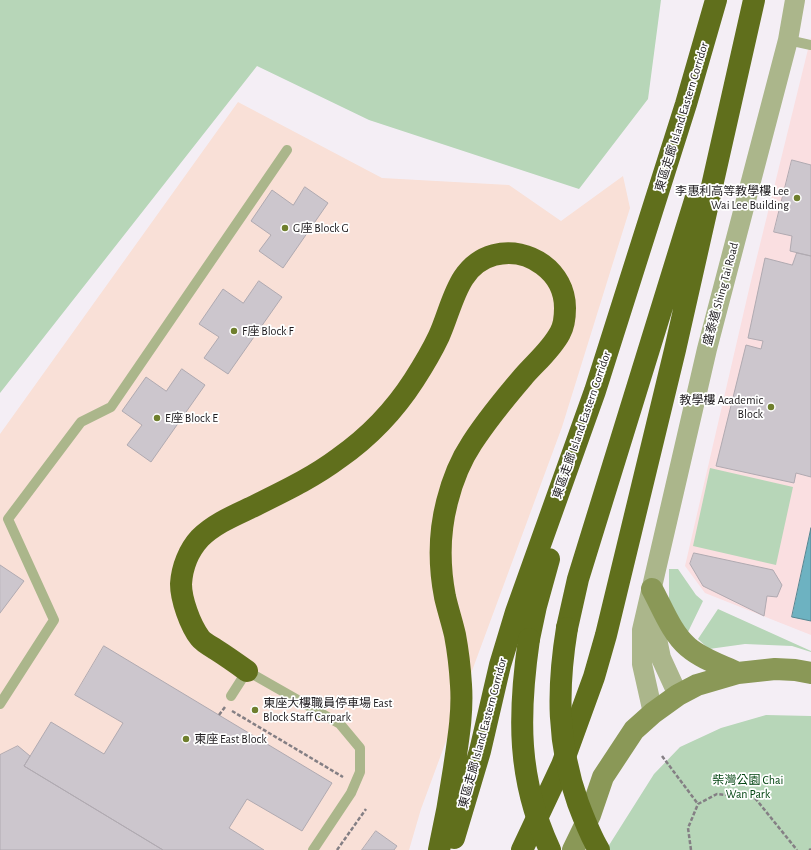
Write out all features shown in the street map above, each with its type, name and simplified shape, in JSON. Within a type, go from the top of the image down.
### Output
[{"type":"highway","name":"東區走廊 Island Eastern Corridor","points":[[450,850],[480,751],[500,665],[516,612],[595,391],[686,104],[716,0]]},
{"type":"highway","points":[[522,850],[543,807],[564,757],[594,677],[606,635],[675,350],[754,0]]},
{"type":"highway","points":[[599,850],[584,820],[570,780],[562,737],[560,680],[567,628],[578,579],[596,519],[689,218],[735,80]]},
{"type":"highway","points":[[247,671],[201,639],[189,618],[181,592],[181,579],[183,568],[193,546],[202,536],[222,522],[323,470],[357,446],[378,426],[404,395],[428,358],[447,316],[460,282],[471,268],[486,258],[497,254],[508,253],[520,254],[540,262],[553,275],[563,292],[565,314],[562,328],[556,340],[511,391],[470,446],[452,485],[443,519],[441,536],[441,571],[445,599],[457,649],[461,687],[461,707],[460,734],[439,850]]},
{"type":"highway","points":[[550,850],[541,829],[528,786],[521,716],[523,690],[529,639],[536,606],[595,391]]},
{"type":"street","name":"盛泰道 Shing Tai Road","points":[[653,713],[642,664],[642,630],[707,349],[788,40],[795,0]]},
{"type":"street","name":"盛泰道 Shing Tai Road","points":[[652,589],[655,629],[661,658],[678,695]]},
{"type":"street","points":[[652,589],[677,635],[688,647],[705,658],[738,672]]},
{"type":"street","points":[[573,850],[590,815],[603,778],[634,730],[653,713],[678,695],[697,685],[738,672],[775,669],[795,670],[811,673]]},
{"type":"lane","points":[[788,40],[811,45]]},
{"type":"lane","points":[[0,704],[54,620],[8,519],[81,422],[111,407],[287,150]]},
{"type":"lane","points":[[231,696],[247,671],[340,724],[360,748],[360,772],[352,793],[313,850]]},
{"type":"path","points":[[219,715],[225,706],[344,778]]},
{"type":"path","points":[[662,756],[698,804]]},
{"type":"path","points":[[691,850],[688,828],[698,804],[717,794],[755,798],[797,850]]},
{"type":"path","points":[[337,850],[366,808]]},
{"type":"shaded area","points":[[811,37],[811,635],[705,593],[685,566],[750,285]]},
{"type":"shaded area","points":[[238,102],[382,178],[509,185],[561,221],[623,176],[630,208],[562,427],[421,809],[409,850],[0,850],[0,434]]},
{"type":"green space","points":[[0,0],[661,0],[648,99],[579,189],[369,120],[257,66],[0,393]]},
{"type":"green space","points":[[710,468],[793,487],[776,565],[693,546]]},
{"type":"green space","points":[[669,569],[678,569],[696,595],[703,601],[688,632],[683,629],[669,604]]},
{"type":"green space","points":[[718,609],[811,652],[792,646],[745,644],[709,649],[698,639]]},
{"type":"green space","name":"柴灣公園 Chai Wan Park","points":[[766,715],[811,716],[811,850],[606,850],[654,774],[680,747],[721,728]]},
{"type":"water","points":[[811,528],[811,621],[792,617]]},
{"type":"building","name":"李惠利高等教學樓 Lee Wai Lee Building","points":[[792,160],[811,165],[811,256],[790,251],[792,236],[774,232]]},
{"type":"building","name":"G座 Block G","points":[[305,187],[328,203],[283,268],[259,251],[271,235],[251,221],[272,190],[293,205]]},
{"type":"building","name":"教學樓 Academic Block","points":[[797,253],[811,256],[811,477],[796,473],[794,483],[716,466],[746,345],[761,349],[763,341],[748,338],[765,258],[792,265]]},
{"type":"building","name":"F座 Block F","points":[[259,281],[282,297],[228,374],[204,358],[219,337],[199,324],[223,289],[243,303]]},
{"type":"building","name":"E座 Block E","points":[[182,369],[205,385],[151,462],[127,445],[142,425],[122,411],[146,377],[166,391]]},
{"type":"building","points":[[694,553],[773,570],[782,585],[777,597],[767,596],[764,616],[703,586],[690,564]]},
{"type":"building","points":[[0,565],[24,581],[0,613]]},
{"type":"building","name":"東座 East Block","points":[[104,646],[332,783],[302,831],[247,799],[229,828],[264,850],[163,850],[24,766],[51,722],[104,754],[123,723],[75,695]]},
{"type":"building","points":[[18,746],[30,756],[24,766],[163,850],[0,850],[0,755]]},
{"type":"building","points":[[376,831],[397,846],[394,850],[362,850]]},
{"type":"place","name":"李惠利高等教學樓 Lee Wai Lee Building","points":[[797,198]]},
{"type":"place","name":"G座 Block G","points":[[285,228]]},
{"type":"place","name":"F座 Block F","points":[[234,331]]},
{"type":"place","name":"教學樓 Academic Block","points":[[771,407]]},
{"type":"place","name":"E座 Block E","points":[[157,418]]},
{"type":"place","name":"東座大樓職員停車場 East Block Staff Carpark","points":[[255,710]]},
{"type":"place","name":"東座 East Block","points":[[186,739]]}]
